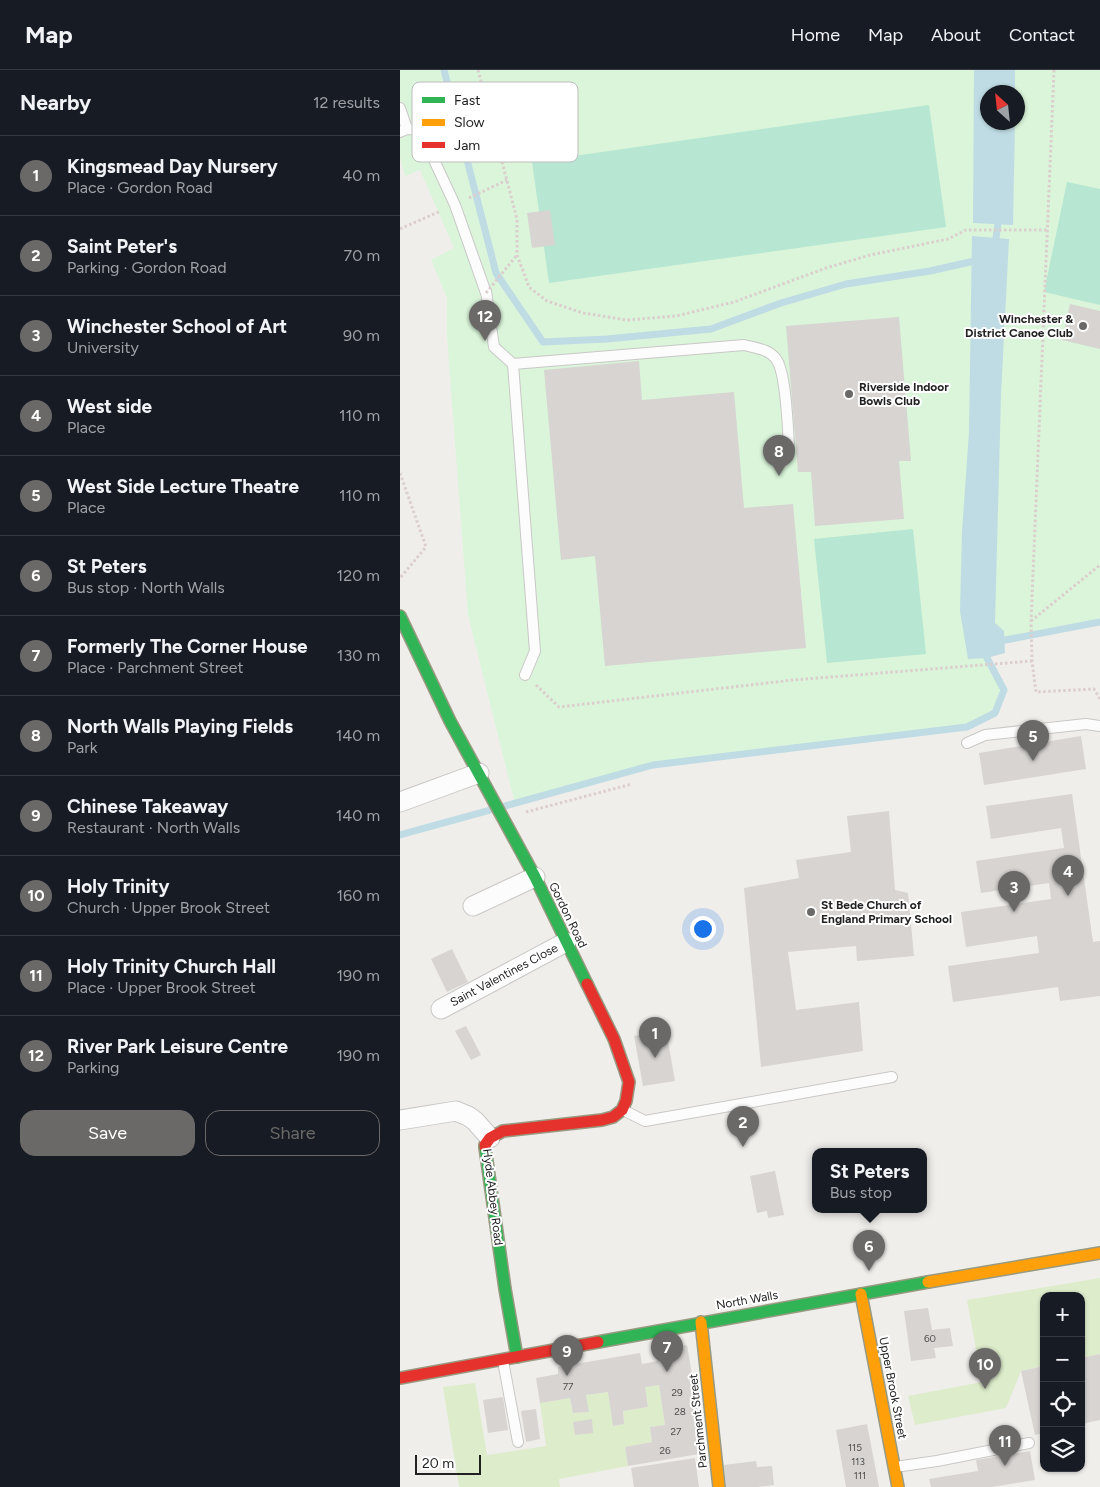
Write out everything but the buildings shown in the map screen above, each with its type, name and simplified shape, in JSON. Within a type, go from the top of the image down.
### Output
[{"type":"street","name":"Gordon Road","points":[[400,616],[450,721],[535,877],[614,1039],[629,1082],[626,1101],[622,1110]]},
{"type":"street","points":[[400,802],[482,780]]},
{"type":"street","points":[[473,906],[535,877]]},
{"type":"street","name":"Saint Valentines Close","points":[[441,1009],[566,942]]},
{"type":"street","points":[[490,1138],[503,1131],[602,1120],[613,1117],[622,1110]]},
{"type":"street","name":"Hyde Abbey Road","points":[[400,1120],[456,1112],[468,1116],[475,1121],[490,1138],[485,1145],[485,1153],[517,1357]]},
{"type":"street","name":"North Walls","points":[[400,1378],[701,1322],[1100,1254]]},
{"type":"street","name":"Upper Brook Street","points":[[861,1294],[898,1487]]},
{"type":"street","name":"Parchment Street","points":[[701,1322],[720,1487]]},
{"type":"lane","points":[[400,108],[403,131]]},
{"type":"lane","points":[[435,162],[455,205],[486,293],[486,291],[494,347],[513,364],[535,651],[525,675]]},
{"type":"lane","points":[[513,364],[744,345],[763,349],[776,358],[783,374],[789,447]]},
{"type":"lane","points":[[967,743],[984,735],[1086,724],[1100,726]]},
{"type":"lane","points":[[622,1110],[645,1120],[892,1077]]},
{"type":"lane","points":[[503,1360],[518,1442]]},
{"type":"lane","points":[[894,1468],[1029,1443]]},
{"type":"path","points":[[1054,70],[1030,622],[1032,661],[1036,692],[1094,689],[1100,699]]},
{"type":"path","points":[[502,162],[517,219],[517,255],[529,287],[547,301],[583,313],[627,320],[676,316],[734,302],[826,268],[870,255],[948,239],[966,230],[1047,230]]},
{"type":"path","points":[[400,229],[507,180]]},
{"type":"path","points":[[486,293],[517,255]]},
{"type":"path","points":[[400,473],[426,547],[400,578]]},
{"type":"path","points":[[1030,622],[1100,565]]},
{"type":"path","points":[[525,675],[559,707],[793,680],[1032,661]]},
{"type":"path","points":[[504,818],[632,784]]},
{"type":"green space","points":[[400,70],[1100,70],[1100,622],[985,643],[987,658],[1004,690],[995,713],[967,727],[653,765],[515,804],[468,615],[447,336],[447,298],[431,260],[454,248],[420,170],[405,176],[400,157]]},
{"type":"green space","points":[[929,105],[946,227],[549,283],[532,162],[578,162],[578,155]]},
{"type":"green space","points":[[1067,182],[1100,189],[1100,305],[1044,292]]},
{"type":"green space","points":[[913,529],[926,654],[827,663],[814,539]]},
{"type":"green space","points":[[1100,1278],[1100,1354],[1085,1357],[1085,1292],[1040,1292],[1040,1367],[1021,1371],[1006,1408],[915,1425],[908,1396],[982,1382],[967,1300]]},
{"type":"green space","points":[[475,1383],[487,1455],[546,1446],[540,1403],[570,1398],[573,1413],[588,1412],[586,1395],[608,1392],[614,1426],[624,1423],[623,1411],[648,1407],[645,1387],[659,1385],[665,1425],[650,1427],[652,1442],[625,1447],[628,1466],[559,1479],[560,1487],[459,1487],[443,1387]]},
{"type":"water","points":[[974,70],[1015,70],[1015,85],[980,85],[980,130],[1015,130],[1013,225],[973,223]]},
{"type":"water","points":[[972,236],[1009,239],[1001,395],[995,623],[1004,631],[1005,653],[987,658],[968,659],[960,611],[962,532],[969,432]]},
{"type":"waterway","points":[[444,70],[447,82]]},
{"type":"waterway","points":[[468,162],[496,273],[543,342],[607,339],[711,329],[781,303],[846,284],[930,271],[979,260]]},
{"type":"waterway","points":[[995,245],[999,216]]},
{"type":"waterway","points":[[995,642],[1100,622]]},
{"type":"waterway","points":[[400,835],[653,765],[967,727],[995,713],[1004,690],[987,658],[986,650]]},
{"type":"traffic: fast","points":[[400,616],[450,721],[535,877],[587,984]]},
{"type":"traffic: fast","points":[[485,1147],[505,1289],[517,1357]]},
{"type":"traffic: fast","points":[[598,1342],[928,1282]]},
{"type":"traffic: slow","points":[[928,1282],[1100,1253]]},
{"type":"traffic: slow","points":[[861,1294],[898,1487]]},
{"type":"traffic: slow","points":[[701,1322],[719,1487]]},
{"type":"traffic: jam","points":[[485,1147],[490,1138],[503,1131],[602,1120],[613,1117],[622,1110],[626,1101],[629,1082],[614,1039],[587,984]]},
{"type":"traffic: jam","points":[[400,1378],[598,1342]]},
{"type":"place","name":"Winchester & District Canoe Club","points":[[1083,326]]},
{"type":"place","name":"River Park Leisure Centre","points":[[485,341]]},
{"type":"place","name":"Riverside Indoor Bowls Club","points":[[849,394]]},
{"type":"place","name":"North Walls Playing Fields","points":[[779,476]]},
{"type":"place","name":"West Side Lecture Theatre","points":[[1033,761]]},
{"type":"place","name":"West side","points":[[1068,896]]},
{"type":"place","name":"St Bede Church of England Primary School","points":[[811,912]]},
{"type":"place","name":"Winchester School of Art","points":[[1014,912]]},
{"type":"place","name":"Kingsmead Day Nursery","points":[[655,1058]]},
{"type":"place","name":"Saint Peter's","points":[[743,1147]]},
{"type":"place","name":"St Peters","points":[[869,1271]]},
{"type":"place","name":"Formerly The Corner House","points":[[667,1372]]},
{"type":"place","name":"Chinese Takeaway","points":[[567,1376]]},
{"type":"place","name":"Holy Trinity","points":[[985,1389]]},
{"type":"place","name":"Holy Trinity Church Hall","points":[[1005,1466]]}]
